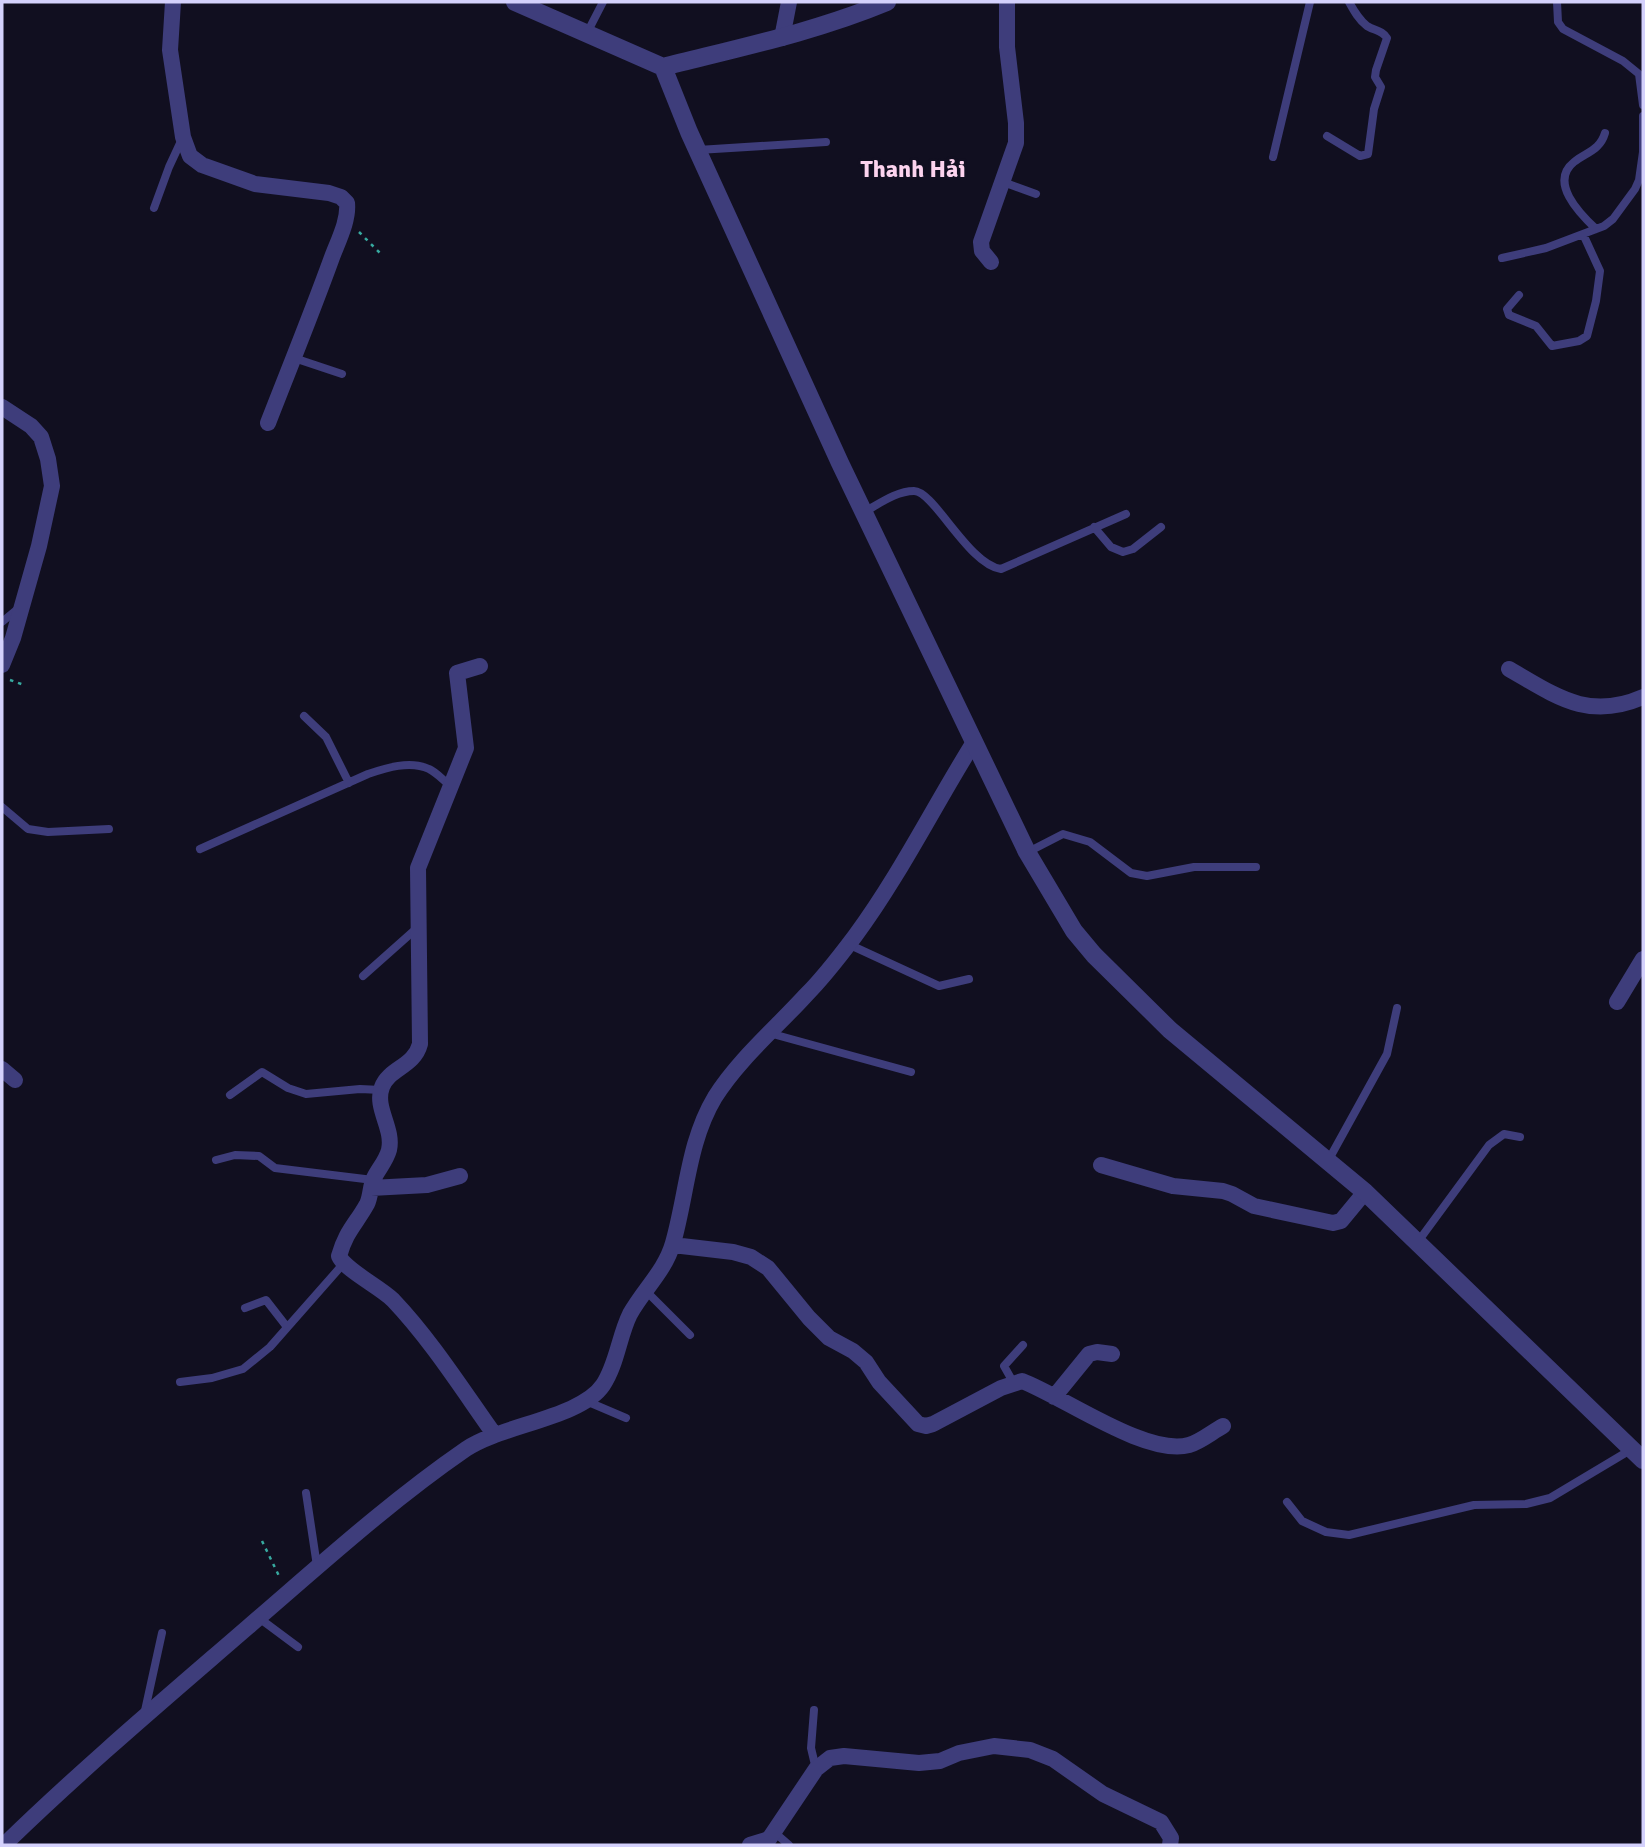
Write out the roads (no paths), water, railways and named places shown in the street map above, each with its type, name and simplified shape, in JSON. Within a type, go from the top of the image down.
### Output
[{"type":"street","points":[[173,2],[170,50],[183,137],[190,156],[202,165],[255,184],[329,193],[341,197],[347,203],[348,210],[268,423]]},
{"type":"street","points":[[515,2],[663,67],[782,38],[857,15],[887,2]]},
{"type":"street","points":[[782,38],[789,2]]},
{"type":"street","points":[[990,262],[982,251],[981,242],[1016,143],[1007,47],[1007,2]]},
{"type":"street","points":[[663,67],[698,150],[863,512],[1027,852],[1074,931],[1102,964],[1170,1030],[1365,1192],[1640,1457]]},
{"type":"street","points":[[2,407],[31,426],[41,437],[51,474],[51,496],[13,638],[2,665]]},
{"type":"street","points":[[480,666],[457,673],[466,748],[418,868],[420,1044],[417,1055],[384,1083],[381,1090],[380,1101],[390,1143],[388,1154],[372,1184],[368,1202],[343,1241],[340,1256],[344,1263],[384,1292],[403,1311],[494,1434]]},
{"type":"street","points":[[1509,669],[1572,703],[1600,707],[1623,706],[1643,697]]},
{"type":"street","points":[[4,1845],[143,1718],[418,1483],[472,1445],[494,1434],[570,1409],[603,1386],[628,1317],[645,1290],[662,1271],[673,1245],[698,1133],[716,1096],[769,1033],[810,992],[848,944],[890,884],[974,742]]},
{"type":"street","points":[[1617,1002],[1643,959]]},
{"type":"street","points":[[2,1069],[15,1080]]},
{"type":"street","points":[[1101,1165],[1173,1186],[1223,1191],[1254,1206],[1333,1223],[1341,1221],[1365,1192]]},
{"type":"street","points":[[372,1184],[427,1185],[460,1176]]},
{"type":"street","points":[[673,1245],[733,1252],[751,1257],[768,1268],[829,1338],[853,1351],[866,1362],[879,1382],[918,1424],[933,1424],[967,1404],[1013,1382],[1022,1381],[1100,1422],[1165,1446],[1189,1445],[1223,1426]]},
{"type":"street","points":[[1054,1397],[1089,1354],[1112,1354]]},
{"type":"street","points":[[750,1845],[769,1839],[816,1769],[830,1758],[844,1756],[919,1763],[940,1761],[959,1753],[994,1746],[1030,1750],[1052,1759],[1103,1794],[1161,1822],[1171,1838],[1170,1845]]},
{"type":"lane","points":[[586,35],[603,2]]},
{"type":"lane","points":[[1273,157],[1310,2]]},
{"type":"lane","points":[[1328,136],[1360,156],[1368,154],[1374,109],[1381,93],[1380,83],[1375,77],[1377,64],[1387,41],[1386,35],[1358,18],[1349,2]]},
{"type":"lane","points":[[1557,2],[1558,22],[1563,29],[1623,61],[1639,74],[1643,105]]},
{"type":"lane","points":[[1502,258],[1546,248],[1596,229],[1614,219],[1635,189],[1642,165],[1643,116]]},
{"type":"lane","points":[[1596,229],[1580,214],[1563,181],[1565,172],[1574,162],[1596,149],[1605,133]]},
{"type":"lane","points":[[154,208],[183,137]]},
{"type":"lane","points":[[698,150],[826,142]]},
{"type":"lane","points":[[1003,182],[1036,194]]},
{"type":"lane","points":[[1519,295],[1507,309],[1509,315],[1536,326],[1552,346],[1579,341],[1587,336],[1600,271],[1583,234]]},
{"type":"lane","points":[[294,358],[342,374]]},
{"type":"lane","points":[[863,512],[899,493],[923,493],[990,567],[1001,569],[1126,514]]},
{"type":"lane","points":[[1094,527],[1111,547],[1123,552],[1133,549],[1161,527]]},
{"type":"lane","points":[[2,622],[22,605]]},
{"type":"lane","points":[[304,716],[326,737],[348,783]]},
{"type":"lane","points":[[200,849],[348,783],[392,767],[410,765],[428,768],[451,786]]},
{"type":"lane","points":[[2,807],[28,829],[48,832],[109,830]]},
{"type":"lane","points":[[1027,852],[1063,834],[1090,842],[1131,873],[1147,876],[1194,867],[1256,867]]},
{"type":"lane","points":[[363,976],[417,928]]},
{"type":"lane","points":[[848,944],[939,986],[970,979]]},
{"type":"lane","points":[[1328,1161],[1387,1054],[1397,1008]]},
{"type":"lane","points":[[769,1033],[911,1072]]},
{"type":"lane","points":[[230,1095],[262,1072],[288,1088],[306,1094],[360,1088],[381,1090]]},
{"type":"lane","points":[[1417,1243],[1489,1145],[1504,1134],[1520,1137]]},
{"type":"lane","points":[[216,1160],[235,1156],[259,1156],[275,1168],[372,1184]]},
{"type":"lane","points":[[180,1382],[212,1378],[243,1369],[270,1347],[344,1263]]},
{"type":"lane","points":[[645,1290],[690,1335]]},
{"type":"lane","points":[[245,1308],[266,1300],[287,1328]]},
{"type":"lane","points":[[1013,1382],[1004,1366],[1023,1345]]},
{"type":"lane","points":[[584,1400],[626,1418]]},
{"type":"lane","points":[[1287,1502],[1302,1521],[1326,1532],[1349,1535],[1475,1505],[1526,1504],[1550,1498],[1640,1457]]},
{"type":"lane","points":[[306,1493],[317,1569]]},
{"type":"lane","points":[[259,1618],[298,1647]]},
{"type":"lane","points":[[143,1718],[162,1633]]},
{"type":"lane","points":[[814,1710],[811,1748],[816,1769]]},
{"type":"lane","points":[[774,1832],[789,1845]]},
{"type":"district","name":"Thanh Hải","points":[[913,169]]}]
